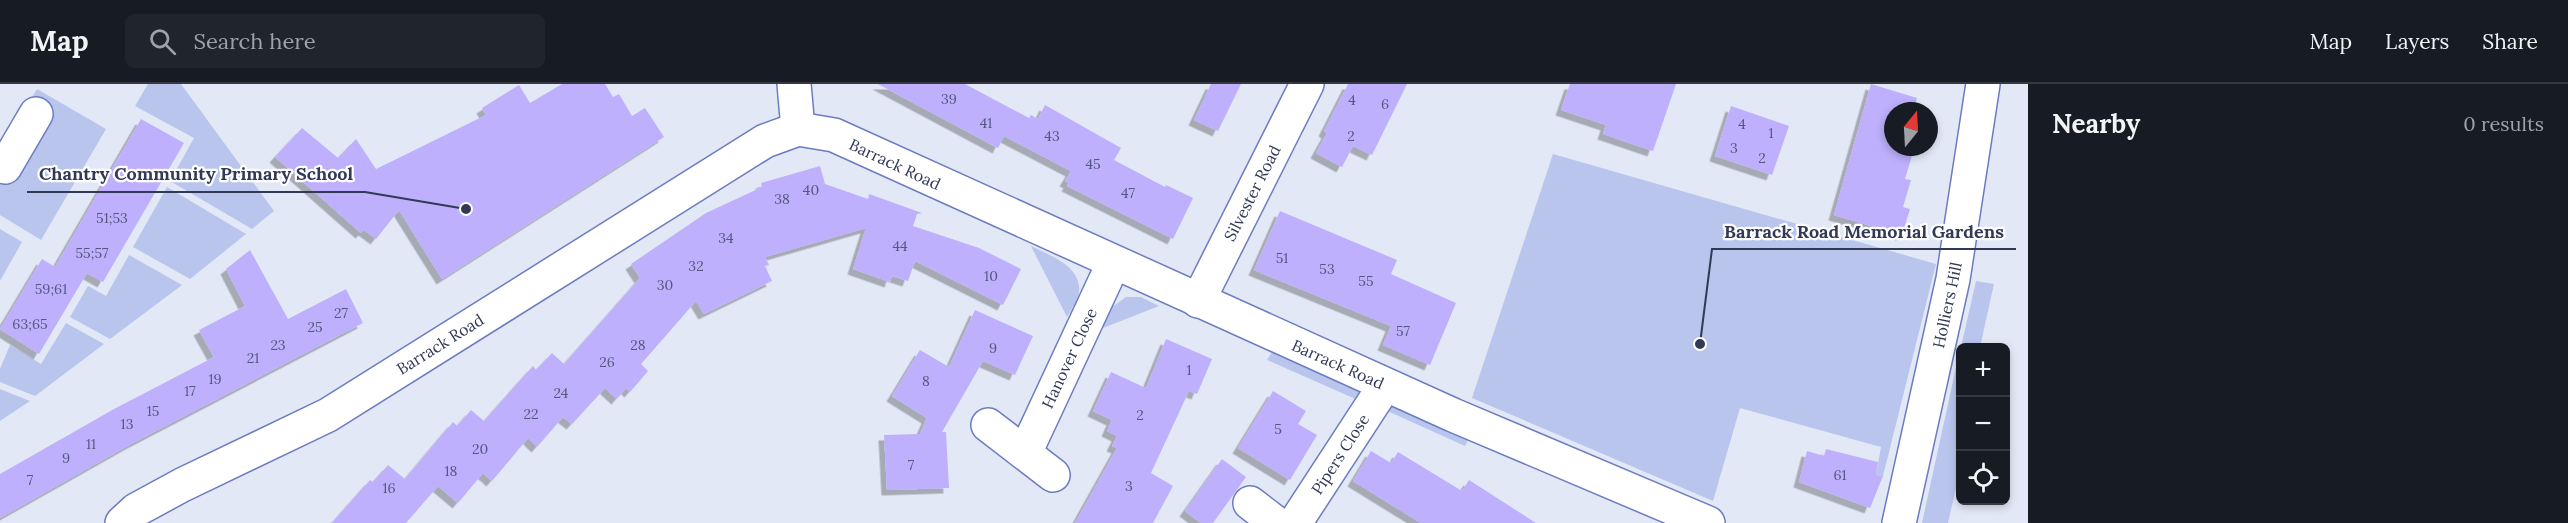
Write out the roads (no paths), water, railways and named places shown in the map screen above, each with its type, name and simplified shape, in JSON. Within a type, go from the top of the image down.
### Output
[{"type":"street","points":[[794,84],[798,129]]},
{"type":"street","name":"Silvester Road","points":[[1198,301],[1306,84]]},
{"type":"street","name":"Holliers Hill","points":[[1899,523],[1953,279],[1983,84]]},
{"type":"street","name":"Barrack Road","points":[[122,523],[136,510],[182,485],[328,415],[765,141],[798,129],[834,135],[1113,264],[1385,385],[1708,523]]},
{"type":"street","name":"Hanover Close","points":[[1025,453],[1113,264]]},
{"type":"street","name":"Pipers Close","points":[[1294,523],[1385,385]]},
{"type":"street","points":[[988,425],[1053,475]]},
{"type":"street","points":[[1250,503],[1276,523]]},
{"type":"place","name":"Chantry Community Primary School","points":[[466,209]]},
{"type":"place","name":"Barrack Road Memorial Gardens","points":[[1700,344]]}]
